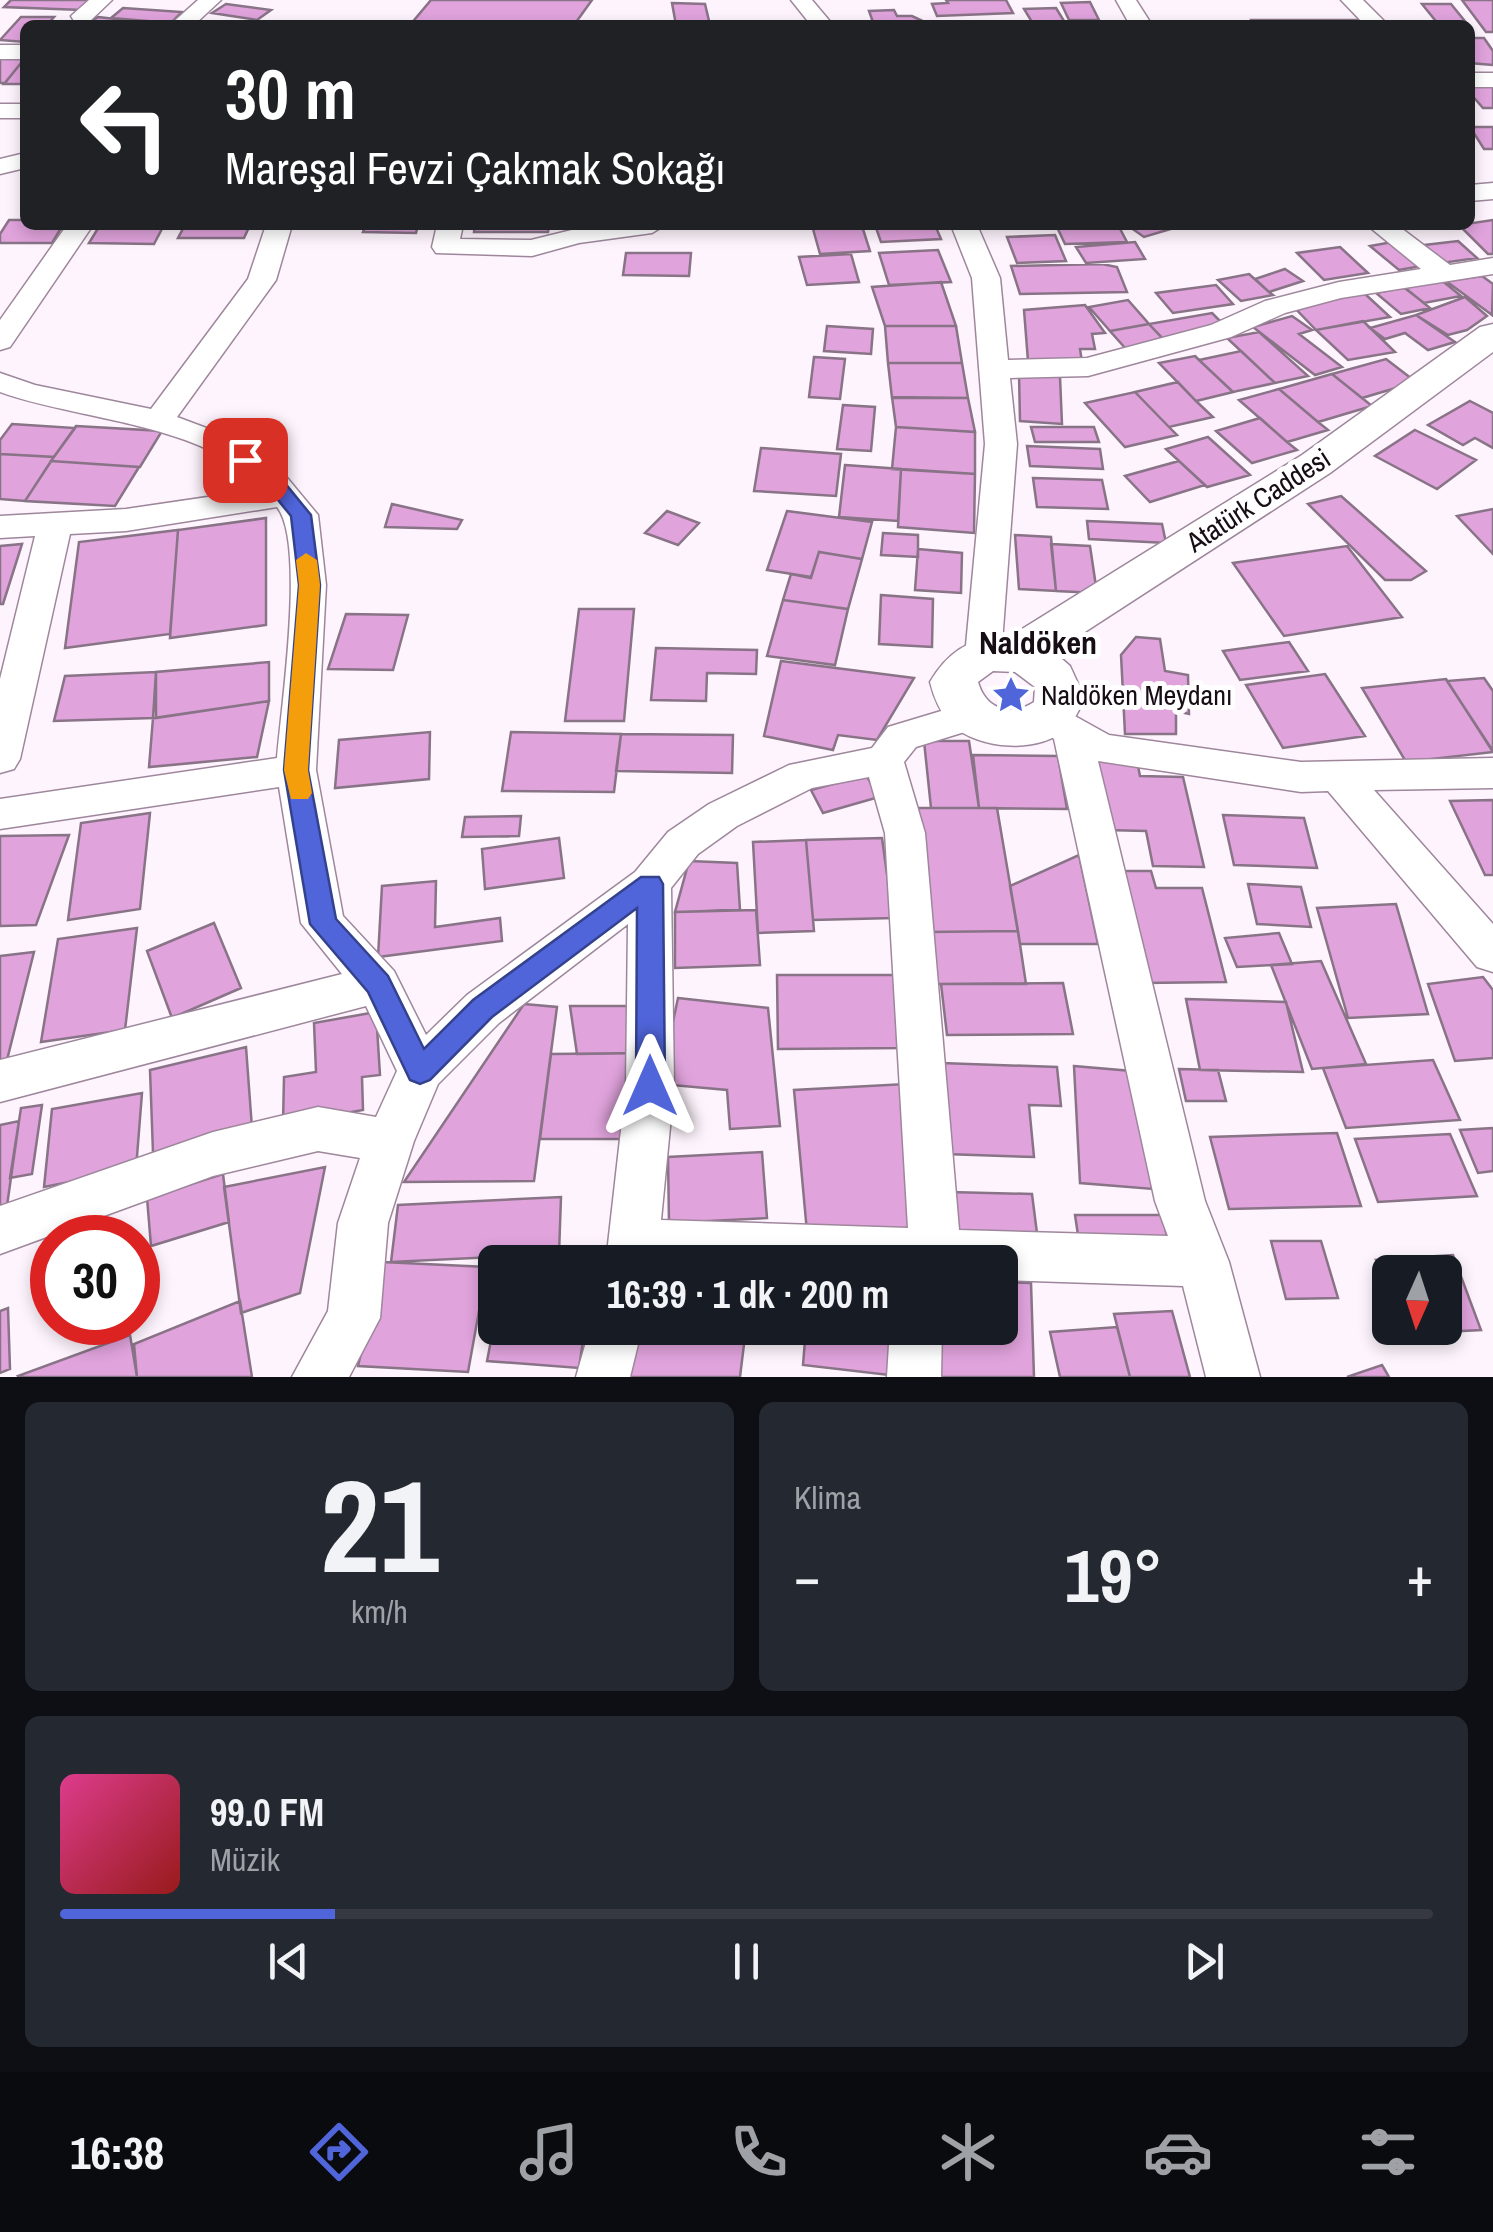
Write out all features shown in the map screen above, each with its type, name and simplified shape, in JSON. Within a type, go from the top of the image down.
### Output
[{"type":"street","points":[[82,16],[102,0]]},
{"type":"street","points":[[187,20],[212,0]]},
{"type":"street","points":[[801,0],[818,20]]},
{"type":"street","points":[[1352,0],[1372,20]]},
{"type":"street","points":[[0,341],[77,230]]},
{"type":"street","points":[[158,422],[262,280],[278,230]]},
{"type":"street","points":[[449,230],[445,247],[532,248],[610,230]]},
{"type":"street","points":[[966,230],[986,278],[1001,444],[999,655],[1044,666],[1060,687],[1060,725],[1180,1201],[1204,1262],[1232,1377]]},
{"type":"street","points":[[1387,230],[1442,272]]},
{"type":"street","points":[[995,369],[1088,367],[1221,331],[1274,307],[1307,298],[1493,266]]},
{"type":"street","name":"Atatürk Caddesi","points":[[972,716],[961,705],[954,682],[960,670],[999,655],[1316,464],[1493,335]]},
{"type":"street","points":[[0,382],[27,392],[158,422],[222,444],[268,475],[300,515],[310,585],[296,770],[323,924],[378,984],[420,1071]]},
{"type":"street","points":[[0,528],[126,520],[285,496]]},
{"type":"street","points":[[0,759],[55,524]]},
{"type":"street","points":[[320,1377],[354,1318],[363,1223],[390,1141],[420,1071],[482,1009],[650,884],[683,843],[723,815],[804,775],[884,760],[902,737],[972,716],[1002,728],[1060,725],[1101,748],[1301,777],[1493,772]]},
{"type":"street","points":[[884,760],[905,833],[931,1245]]},
{"type":"street","points":[[0,814],[296,770]]},
{"type":"street","points":[[1339,777],[1493,954]]},
{"type":"street","points":[[634,1245],[650,1086],[650,884]]},
{"type":"street","points":[[0,1080],[378,984]]},
{"type":"street","points":[[0,1230],[213,1154],[318,1129],[390,1141]]},
{"type":"street","points":[[1018,1259],[1204,1262]]},
{"type":"street","points":[[603,1377],[611,1345]]},
{"type":"street","points":[[914,1377],[915,1345]]},
{"type":"building","points":[[11,0],[91,0],[82,10],[4,7]]},
{"type":"building","points":[[431,0],[592,0],[578,20],[414,20]]},
{"type":"building","points":[[946,0],[1006,0],[1013,13],[937,16],[932,4],[948,3]]},
{"type":"building","points":[[1462,0],[1493,0],[1493,32],[1486,32]]},
{"type":"building","points":[[1090,2],[1099,20],[1069,20],[1061,3]]},
{"type":"building","points":[[672,3],[705,4],[709,20],[675,20]]},
{"type":"building","points":[[226,4],[271,10],[257,20],[212,13]]},
{"type":"building","points":[[1422,4],[1451,4],[1464,20],[1435,20]]},
{"type":"building","points":[[123,8],[182,12],[174,20],[111,18]]},
{"type":"building","points":[[1056,8],[1063,20],[1031,20],[1024,9]]},
{"type":"building","points":[[894,10],[897,16],[920,20],[872,20],[869,11]]},
{"type":"building","points":[[21,17],[54,17],[20,20],[20,42],[0,40]]},
{"type":"building","points":[[1475,38],[1484,38],[1493,51],[1493,65],[1475,63]]},
{"type":"building","points":[[0,58],[20,58],[20,64],[5,83],[0,83]]},
{"type":"building","points":[[20,64],[20,84],[4,84]]},
{"type":"building","points":[[1493,85],[1493,108],[1483,108],[1475,99],[1475,86]]},
{"type":"building","points":[[1475,127],[1493,127],[1493,149],[1484,149]]},
{"type":"building","points":[[9,220],[20,220],[20,230],[60,230],[52,243],[0,243],[0,234]]},
{"type":"building","points":[[1493,220],[1493,254],[1488,254],[1464,230],[1475,230],[1475,223]]},
{"type":"building","points":[[97,230],[161,230],[154,244],[89,243]]},
{"type":"building","points":[[182,230],[248,230],[244,238],[178,238]]},
{"type":"building","points":[[364,230],[417,230],[416,233]]},
{"type":"building","points":[[474,230],[548,230],[548,232]]},
{"type":"building","points":[[813,230],[863,230],[870,251],[820,254]]},
{"type":"building","points":[[877,230],[937,230],[941,239],[881,242]]},
{"type":"building","points":[[1058,230],[1121,230],[1127,242],[1065,244]]},
{"type":"building","points":[[1134,230],[1167,230],[1144,237]]},
{"type":"building","points":[[1055,235],[1066,261],[1017,263],[1007,237]]},
{"type":"building","points":[[1398,241],[1427,265],[1399,270],[1370,246]]},
{"type":"building","points":[[1458,241],[1477,258],[1435,264],[1416,246]]},
{"type":"building","points":[[1135,242],[1145,259],[1086,263],[1076,247]]},
{"type":"building","points":[[1340,247],[1368,273],[1324,280],[1297,253]]},
{"type":"building","points":[[938,250],[951,282],[889,285],[879,253]]},
{"type":"building","points":[[626,253],[691,253],[689,276],[623,275]]},
{"type":"building","points":[[851,254],[859,282],[807,285],[799,257]]},
{"type":"building","points":[[1011,266],[1117,267],[1127,292],[1020,294]]},
{"type":"building","points":[[1285,269],[1303,281],[1269,292],[1255,279]]},
{"type":"building","points":[[1249,274],[1273,295],[1241,301],[1218,280]]},
{"type":"building","points":[[1482,276],[1493,284],[1492,315],[1446,281]]},
{"type":"building","points":[[1440,279],[1461,296],[1424,303],[1402,286]]},
{"type":"building","points":[[941,282],[956,326],[885,326],[872,287]]},
{"type":"building","points":[[1216,285],[1233,304],[1173,313],[1156,293]]},
{"type":"building","points":[[1404,287],[1430,308],[1401,314],[1376,293]]},
{"type":"building","points":[[1364,293],[1390,317],[1316,330],[1292,305]]},
{"type":"building","points":[[1465,297],[1487,316],[1467,330],[1448,335],[1416,315]]},
{"type":"building","points":[[1128,300],[1149,324],[1110,331],[1089,307]]},
{"type":"building","points":[[1085,305],[1105,333],[1092,334],[1095,349],[1080,349],[1082,362],[1028,361],[1024,310]]},
{"type":"building","points":[[1212,313],[1222,323],[1166,342],[1149,324]]},
{"type":"building","points":[[1416,315],[1455,342],[1428,350],[1405,333],[1385,339],[1370,328]]},
{"type":"building","points":[[1292,316],[1312,330],[1299,334],[1342,367],[1315,375],[1253,327]]},
{"type":"building","points":[[1363,321],[1395,352],[1348,360],[1316,330]]},
{"type":"building","points":[[1149,324],[1166,342],[1126,349],[1110,331]]},
{"type":"building","points":[[827,326],[873,329],[871,354],[824,351]]},
{"type":"building","points":[[885,326],[956,326],[962,363],[888,363]]},
{"type":"building","points":[[1259,332],[1308,376],[1275,383],[1227,338]]},
{"type":"building","points":[[1241,351],[1275,383],[1233,392],[1199,360]]},
{"type":"building","points":[[1195,356],[1233,392],[1196,401],[1159,363]]},
{"type":"building","points":[[814,357],[845,359],[840,399],[809,397]]},
{"type":"building","points":[[1386,359],[1416,382],[1362,398],[1332,374]]},
{"type":"building","points":[[888,363],[962,363],[968,398],[892,398]]},
{"type":"building","points":[[1019,374],[1060,377],[1062,424],[1020,421]]},
{"type":"building","points":[[1332,374],[1372,406],[1318,422],[1279,389]]},
{"type":"building","points":[[1178,382],[1213,417],[1169,427],[1135,392]]},
{"type":"building","points":[[1279,389],[1328,430],[1287,442],[1239,400]]},
{"type":"building","points":[[1135,392],[1177,435],[1125,447],[1085,403]]},
{"type":"building","points":[[892,397],[968,398],[975,432],[896,427]]},
{"type":"building","points":[[1470,401],[1493,413],[1493,448],[1475,438],[1463,445],[1428,425]]},
{"type":"building","points":[[843,405],[875,407],[871,451],[837,449]]},
{"type":"building","points":[[1260,418],[1297,450],[1252,463],[1216,431]]},
{"type":"building","points":[[12,424],[75,428],[54,457],[0,454],[0,440]]},
{"type":"building","points":[[76,426],[162,431],[140,467],[51,461]]},
{"type":"building","points":[[896,427],[975,432],[975,474],[892,469]]},
{"type":"building","points":[[1031,427],[1094,427],[1099,442],[1035,442]]},
{"type":"building","points":[[1415,430],[1476,460],[1437,489],[1375,456]]},
{"type":"building","points":[[1208,437],[1250,475],[1207,487],[1166,449]]},
{"type":"building","points":[[1027,446],[1100,449],[1103,469],[1030,466]]},
{"type":"building","points":[[761,448],[841,454],[836,496],[754,491]]},
{"type":"building","points":[[0,454],[54,457],[25,501],[0,499]]},
{"type":"building","points":[[51,461],[139,467],[115,506],[25,501]]},
{"type":"building","points":[[1179,461],[1205,485],[1150,502],[1125,476]]},
{"type":"building","points":[[845,465],[901,469],[898,521],[839,517]]},
{"type":"building","points":[[901,469],[975,474],[974,533],[898,527]]},
{"type":"building","points":[[1033,478],[1102,480],[1108,509],[1037,507]]},
{"type":"building","points":[[1341,496],[1426,571],[1411,580],[1385,580],[1308,504]]},
{"type":"building","points":[[392,504],[462,520],[457,529],[385,527]]},
{"type":"building","points":[[1493,509],[1493,554],[1457,516]]},
{"type":"building","points":[[667,511],[699,523],[678,545],[645,533]]},
{"type":"building","points":[[787,511],[872,522],[862,559],[819,552],[811,577],[767,570]]},
{"type":"building","points":[[266,518],[266,625],[170,638],[178,530]]},
{"type":"building","points":[[1087,521],[1162,524],[1166,543],[1089,539]]},
{"type":"building","points":[[178,530],[170,634],[65,648],[79,542]]},
{"type":"building","points":[[883,533],[918,535],[918,557],[881,555]]},
{"type":"building","points":[[1015,535],[1051,537],[1056,591],[1019,589]]},
{"type":"building","points":[[22,544],[3,604],[0,604],[0,546]]},
{"type":"building","points":[[1051,544],[1090,546],[1097,593],[1056,591]]},
{"type":"building","points":[[1347,546],[1402,617],[1284,636],[1233,563]]},
{"type":"building","points":[[918,549],[962,553],[961,593],[915,590]]},
{"type":"building","points":[[819,552],[862,559],[848,609],[783,600],[791,574],[811,578]]},
{"type":"building","points":[[881,595],[933,599],[932,647],[879,644]]},
{"type":"building","points":[[783,600],[848,609],[835,665],[767,656]]},
{"type":"building","points":[[579,609],[634,609],[624,721],[565,721]]},
{"type":"building","points":[[346,614],[408,615],[393,670],[328,669]]},
{"type":"building","points":[[1136,637],[1160,639],[1165,671],[1188,675],[1189,714],[1176,711],[1176,734],[1125,734],[1121,655]]},
{"type":"building","points":[[1289,642],[1308,671],[1240,680],[1223,651]]},
{"type":"building","points":[[656,648],[757,650],[756,674],[707,673],[706,701],[651,700]]},
{"type":"building","points":[[781,661],[914,678],[877,740],[838,735],[833,750],[764,736]]},
{"type":"building","points":[[269,662],[269,701],[156,718],[156,672]]},
{"type":"building","points":[[156,672],[153,718],[54,721],[65,676]]},
{"type":"building","points":[[1325,674],[1365,736],[1283,748],[1246,685]]},
{"type":"building","points":[[1484,678],[1493,691],[1493,751],[1447,681]]},
{"type":"building","points":[[1446,679],[1493,752],[1406,762],[1362,688]]},
{"type":"building","points":[[269,701],[257,757],[149,767],[153,718]]},
{"type":"building","points":[[430,732],[429,779],[335,788],[339,740]]},
{"type":"building","points":[[511,732],[621,734],[614,792],[502,791]]},
{"type":"building","points":[[621,734],[733,735],[732,773],[616,771]]},
{"type":"building","points":[[924,741],[969,741],[979,808],[931,808]]},
{"type":"building","points":[[973,755],[1058,756],[1067,809],[979,808]]},
{"type":"building","points":[[1094,760],[1137,761],[1140,776],[1183,777],[1204,867],[1153,866],[1146,831],[1106,830]]},
{"type":"building","points":[[866,775],[879,797],[823,813],[811,790]]},
{"type":"building","points":[[1493,800],[1493,875],[1485,875],[1450,801]]},
{"type":"building","points":[[913,808],[997,808],[1018,931],[927,932]]},
{"type":"building","points":[[150,813],[140,909],[68,920],[81,823]]},
{"type":"building","points":[[1223,815],[1304,818],[1317,868],[1234,865]]},
{"type":"building","points":[[521,816],[519,836],[462,837],[465,817]]},
{"type":"building","points":[[69,835],[36,925],[0,926],[0,836]]},
{"type":"building","points":[[559,838],[564,878],[485,889],[482,849]]},
{"type":"building","points":[[882,838],[893,918],[813,920],[806,840]]},
{"type":"building","points":[[806,840],[814,931],[758,933],[753,842]]},
{"type":"building","points":[[1079,855],[1098,944],[1020,944],[1010,886]]},
{"type":"building","points":[[689,861],[737,863],[740,910],[675,912]]},
{"type":"building","points":[[1118,871],[1151,871],[1156,888],[1202,888],[1226,982],[1142,983]]},
{"type":"building","points":[[436,881],[435,927],[500,918],[502,941],[378,957],[382,886]]},
{"type":"building","points":[[1248,884],[1301,887],[1311,927],[1257,924]]},
{"type":"building","points":[[1396,904],[1428,1014],[1348,1018],[1317,908]]},
{"type":"building","points":[[756,910],[760,965],[675,968],[675,912]]},
{"type":"building","points":[[214,923],[241,988],[172,1018],[147,951]]},
{"type":"building","points":[[137,928],[125,1030],[41,1042],[58,939]]},
{"type":"building","points":[[1018,931],[1026,984],[933,984],[927,932]]},
{"type":"building","points":[[1279,933],[1292,964],[1237,967],[1225,938]]},
{"type":"building","points":[[34,952],[5,1068],[0,1068],[0,956]]},
{"type":"building","points":[[1321,961],[1366,1064],[1312,1069],[1271,965]]},
{"type":"building","points":[[777,975],[899,975],[906,1048],[778,1049]]},
{"type":"building","points":[[1483,977],[1493,990],[1493,1058],[1455,1061],[1428,984]]},
{"type":"building","points":[[1063,983],[1073,1034],[947,1035],[941,984]]},
{"type":"building","points":[[678,998],[768,1008],[780,1126],[730,1129],[727,1090],[660,1084]]},
{"type":"building","points":[[1186,999],[1286,1002],[1303,1072],[1200,1070]]},
{"type":"building","points":[[524,1004],[557,1007],[534,1181],[404,1182]]},
{"type":"building","points":[[570,1006],[635,1006],[644,1053],[577,1054]]},
{"type":"building","points":[[376,1012],[380,1075],[362,1077],[363,1110],[283,1124],[284,1077],[316,1072],[314,1023]]},
{"type":"building","points":[[246,1047],[252,1128],[153,1153],[150,1070]]},
{"type":"building","points":[[644,1053],[640,1139],[540,1139],[551,1054]]},
{"type":"building","points":[[1433,1060],[1460,1120],[1346,1128],[1323,1068]]},
{"type":"building","points":[[941,1063],[1057,1067],[1061,1106],[1029,1105],[1034,1157],[945,1154]]},
{"type":"building","points":[[1074,1066],[1143,1072],[1153,1189],[1080,1183]]},
{"type":"building","points":[[1179,1069],[1218,1070],[1226,1101],[1186,1101]]},
{"type":"building","points":[[906,1084],[928,1236],[808,1243],[794,1090]]},
{"type":"building","points":[[142,1093],[136,1169],[44,1187],[52,1109]]},
{"type":"building","points":[[42,1105],[32,1174],[10,1178],[21,1108]]},
{"type":"building","points":[[19,1121],[7,1206],[0,1207],[0,1125]]},
{"type":"building","points":[[1493,1128],[1493,1171],[1478,1173],[1460,1130]]},
{"type":"building","points":[[1337,1133],[1361,1206],[1229,1209],[1210,1137]]},
{"type":"building","points":[[1450,1134],[1477,1196],[1378,1202],[1355,1139]]},
{"type":"building","points":[[762,1152],[767,1218],[669,1223],[668,1157]]},
{"type":"building","points":[[325,1167],[300,1293],[241,1313],[224,1187]]},
{"type":"building","points":[[223,1174],[229,1222],[160,1243],[160,1215],[148,1215],[147,1198]]},
{"type":"building","points":[[949,1192],[1032,1194],[1039,1249],[1018,1245],[952,1245]]},
{"type":"building","points":[[561,1197],[559,1245],[478,1245],[478,1258],[391,1262],[398,1205]]},
{"type":"building","points":[[1075,1215],[1163,1215],[1170,1254],[1081,1255]]},
{"type":"building","points":[[1271,1241],[1321,1241],[1338,1298],[1286,1299]]},
{"type":"building","points":[[382,1262],[478,1267],[478,1317],[468,1372],[358,1366]]},
{"type":"building","points":[[1462,1279],[1481,1330],[1462,1331]]},
{"type":"building","points":[[1018,1283],[1031,1283],[1034,1377],[940,1377],[938,1345],[1018,1345]]},
{"type":"building","points":[[240,1301],[252,1377],[137,1377],[134,1345],[160,1345],[160,1333]]},
{"type":"building","points":[[8,1308],[10,1369],[0,1373],[0,1311]]},
{"type":"building","points":[[1172,1311],[1190,1377],[1130,1377],[1114,1314]]},
{"type":"building","points":[[1117,1327],[1130,1377],[1060,1377],[1050,1332]]},
{"type":"building","points":[[103,1345],[132,1345],[137,1377],[19,1377]]},
{"type":"building","points":[[490,1345],[582,1345],[579,1368],[487,1361]]},
{"type":"building","points":[[633,1345],[744,1345],[740,1377],[628,1377]]},
{"type":"building","points":[[805,1345],[899,1345],[898,1376],[803,1365]]},
{"type":"building","points":[[1382,1365],[1389,1377],[1347,1377]]},
{"type":"slow traffic","points":[[300,793],[296,770],[310,585],[306,560]]},
{"type":"place","name":"Naldöken Meydanı","points":[[1011,695]]},
{"type":"district","name":"Naldöken","points":[[1038,642]]},
{"type":"route","points":[[245,460],[268,475],[300,515],[310,585],[296,770],[323,924],[378,984],[420,1071],[482,1009],[650,884],[650,1086]]}]
